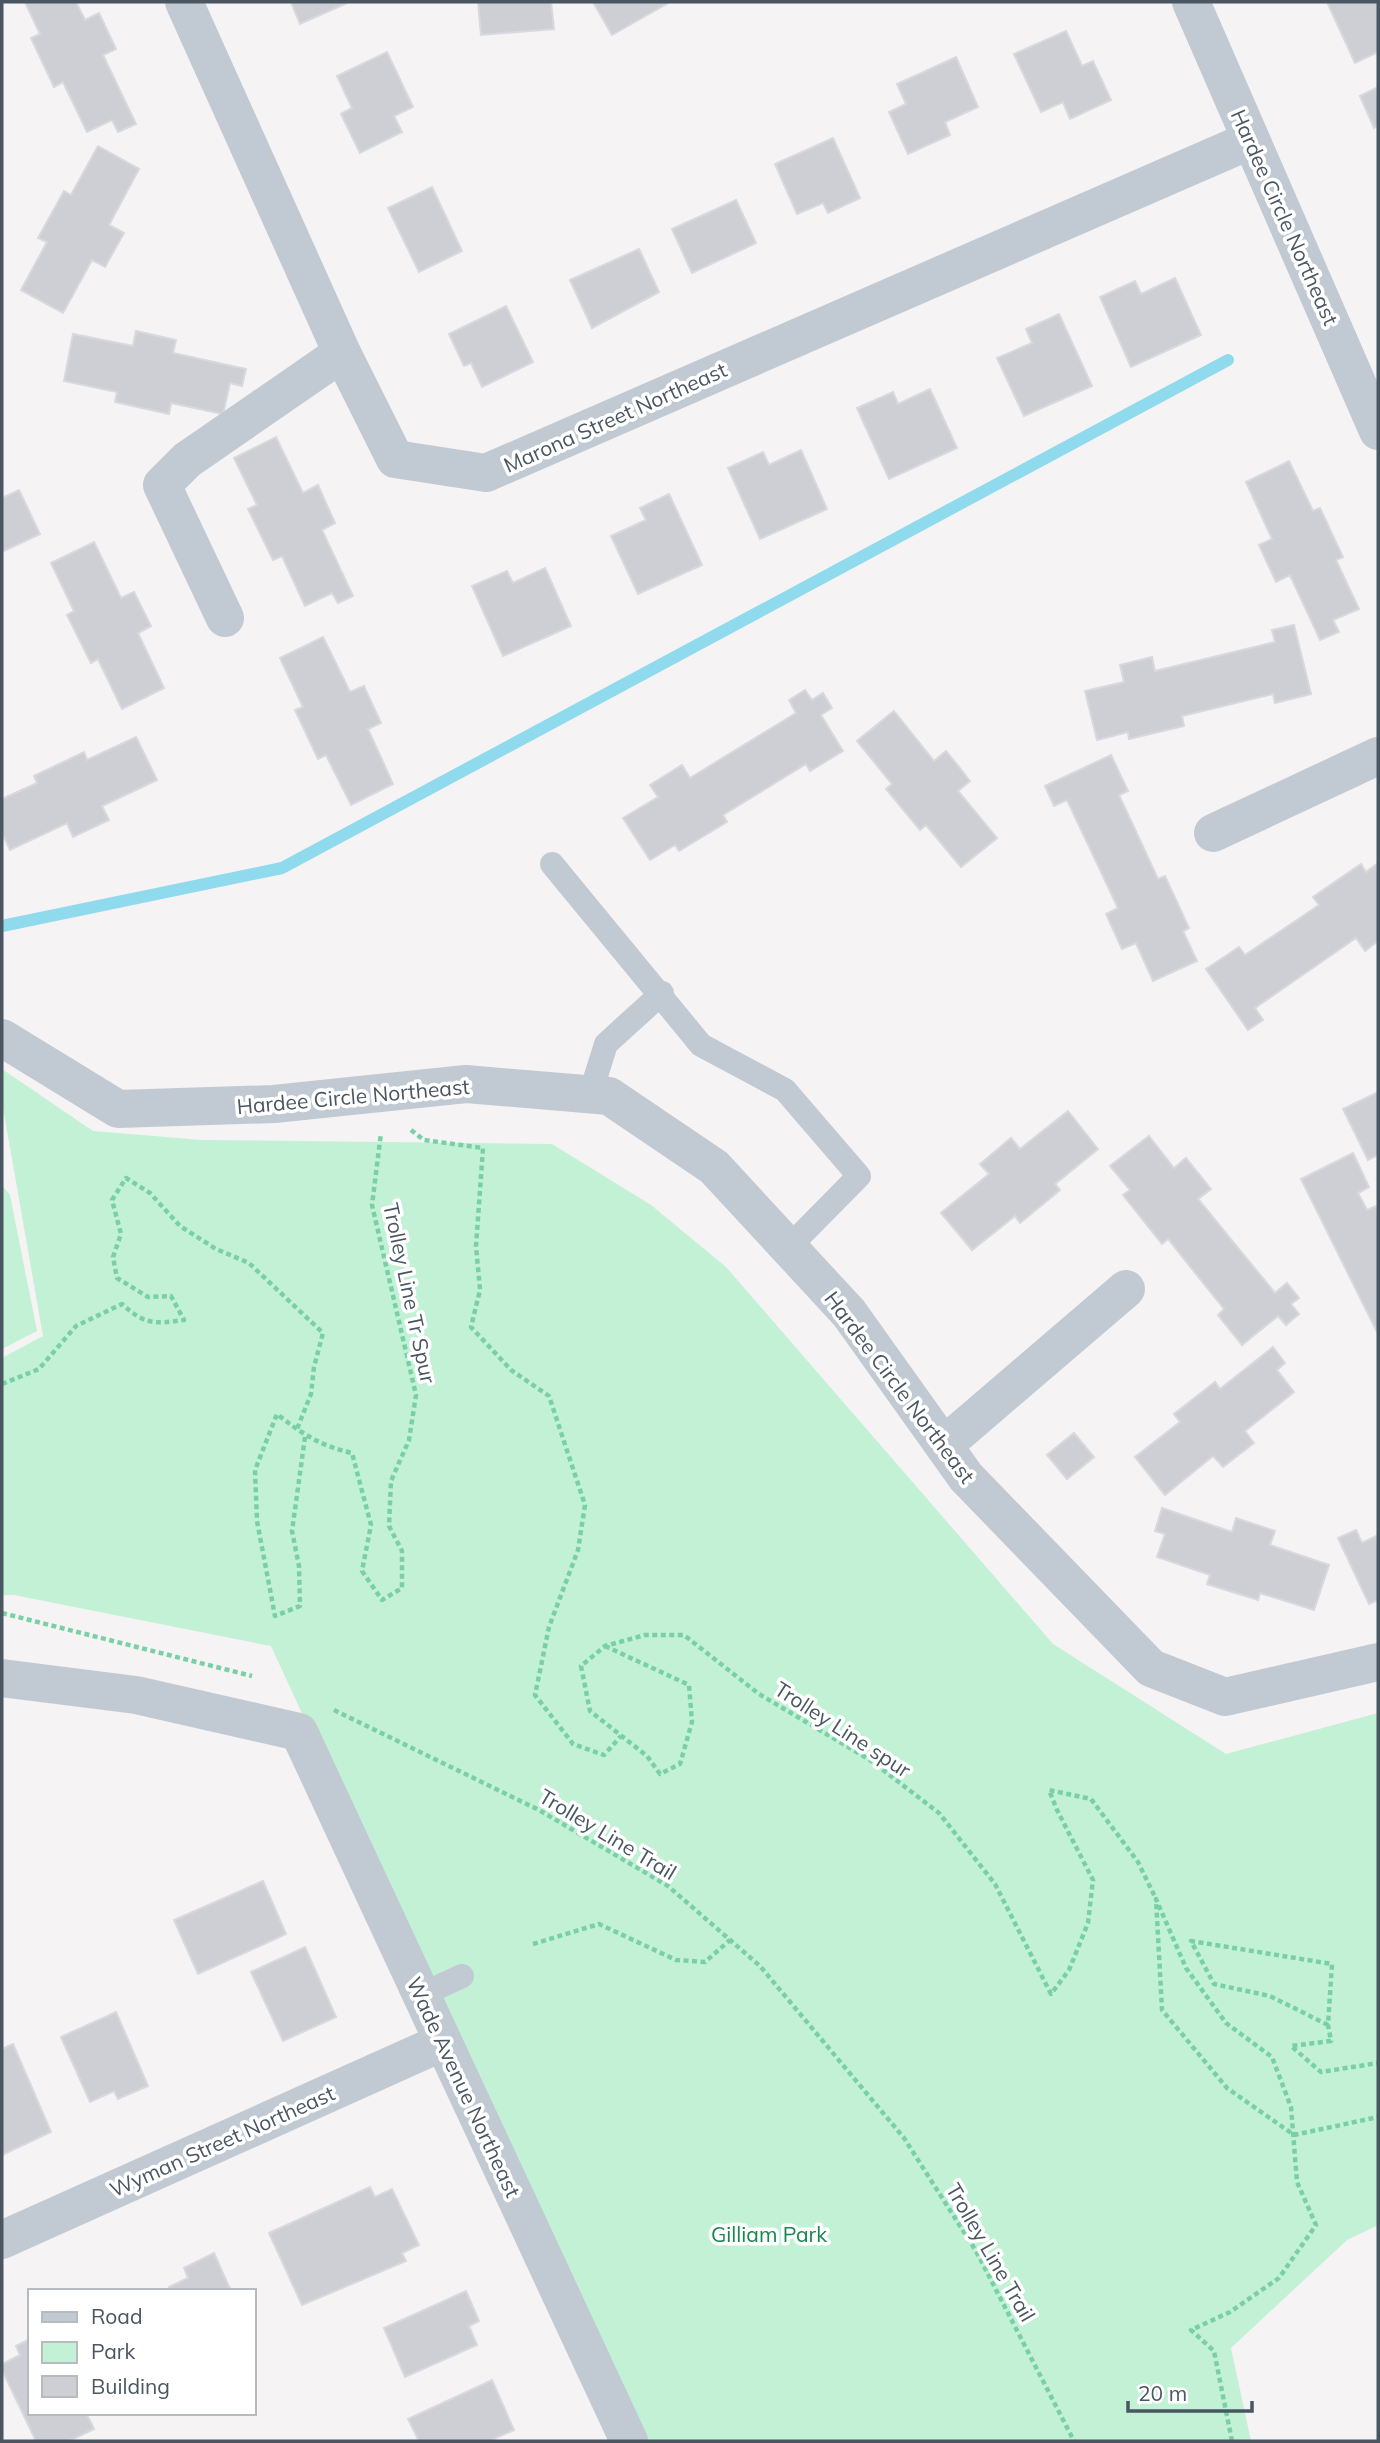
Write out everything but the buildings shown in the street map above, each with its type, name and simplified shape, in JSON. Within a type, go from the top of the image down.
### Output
[{"type":"street","name":"Marona Street Northeast","points":[[184,2],[342,353],[395,459],[486,473],[1251,140]]},
{"type":"street","name":"Hardee Circle Northeast","points":[[1191,2],[1378,431]]},
{"type":"street","points":[[225,618],[162,485],[187,460],[342,353]]},
{"type":"street","points":[[1213,833],[1378,756]]},
{"type":"street","name":"Hardee Circle Northeast","points":[[2,1038],[118,1109],[274,1104],[466,1084],[609,1096],[714,1167],[849,1313],[966,1477],[1152,1668],[1225,1697],[1378,1662]]},
{"type":"street","points":[[944,1445],[1126,1289]]},
{"type":"street","name":"Wade Avenue Northeast","points":[[2,1678],[136,1695],[299,1732],[629,2441]]},
{"type":"street","name":"Wyman Street Northeast","points":[[2,2240],[443,2042]]},
{"type":"lane","points":[[552,863],[662,993],[701,1045],[785,1090],[859,1176],[788,1248]]},
{"type":"lane","points":[[590,1095],[606,1044],[662,993]]},
{"type":"lane","points":[[421,1995],[462,1976]]},
{"type":"path","points":[[405,1126],[424,1140],[483,1148],[476,1246],[480,1290],[471,1327],[511,1370],[549,1396],[585,1505],[578,1549],[549,1627],[535,1695],[573,1744],[604,1755],[621,1736]]},
{"type":"path","name":"Trolley Line Tr Spur","points":[[297,1429],[305,1437],[327,1448],[352,1453],[371,1525],[362,1571],[382,1600],[402,1588],[402,1551],[389,1526],[391,1481],[409,1440],[416,1395],[372,1205],[381,1132],[393,1129]]},
{"type":"path","points":[[2,1384],[39,1369],[76,1326],[122,1304],[135,1316],[154,1324],[184,1320],[171,1296],[148,1297],[117,1278],[113,1257],[121,1234],[112,1200],[126,1178],[150,1193],[180,1226],[216,1249],[249,1263],[323,1333],[314,1367],[311,1394],[297,1429],[278,1414],[255,1471],[257,1521],[275,1616],[300,1606],[299,1566],[292,1531],[305,1437]]},
{"type":"path","points":[[2,1612],[263,1679]]},
{"type":"path","name":"Trolley Line spur","points":[[605,1646],[645,1635],[684,1635],[759,1694],[870,1760],[939,1813],[995,1884],[1051,1994],[1069,1970],[1088,1923],[1093,1880],[1056,1810],[1049,1790],[1091,1799],[1139,1862],[1156,1899]]},
{"type":"path","points":[[605,1646],[689,1685],[692,1722],[680,1764],[660,1774],[647,1756],[590,1711],[581,1666],[605,1646]]},
{"type":"path","name":"Trolley Line Trail","points":[[325,1706],[539,1810],[668,1886],[760,1966],[904,2138],[976,2251],[1074,2441]]},
{"type":"path","points":[[1156,1899],[1186,1968],[1226,2023],[1272,2057],[1292,2107],[1297,2182],[1316,2225],[1279,2278],[1230,2312],[1191,2330],[1214,2351],[1232,2441]]},
{"type":"path","points":[[1156,1899],[1163,2010],[1227,2088],[1294,2135],[1378,2117]]},
{"type":"path","points":[[534,1944],[598,1924],[676,1960],[705,1962],[730,1940]]},
{"type":"path","points":[[1328,2025],[1270,1996],[1213,1984],[1191,1941],[1332,1964],[1328,2025],[1331,2041],[1291,2046],[1321,2072],[1378,2063]]},
{"type":"green space","name":"Gilliam Park","points":[[2,1069],[93,1131],[202,1140],[552,1144],[651,1205],[726,1267],[1053,1644],[1226,1754],[1378,1713],[1378,2225],[1347,2240],[1231,2348],[1251,2441],[637,2441],[271,1646],[14,1595],[2,1595],[2,1358],[43,1336],[2,1102]]},
{"type":"green space","points":[[2,1185],[10,1195],[37,1331],[2,1349]]},
{"type":"waterway","points":[[2,926],[282,868],[1228,360]]}]
